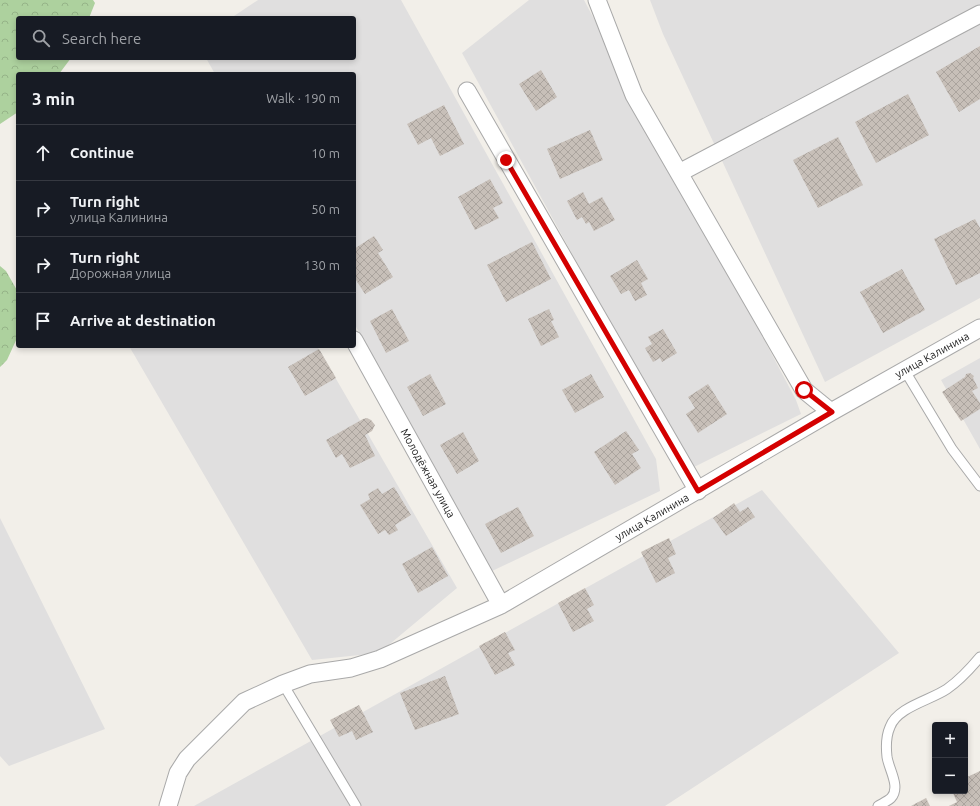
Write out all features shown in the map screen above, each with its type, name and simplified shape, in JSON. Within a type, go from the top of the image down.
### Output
[{"type":"street","points":[[597,0],[634,95],[804,390],[832,412]]},
{"type":"street","points":[[679,173],[980,14]]},
{"type":"street","points":[[466,91],[698,491]]},
{"type":"street","name":"улица Калинина","points":[[168,806],[178,773],[187,759],[244,702],[283,684],[310,674],[351,668],[380,659],[501,605],[832,412],[980,328]]},
{"type":"street","name":"Молодёжная улица","points":[[356,344],[501,605]]},
{"type":"lane","points":[[905,371],[952,449],[980,486]]},
{"type":"lane","points":[[878,806],[891,798],[895,788],[887,757],[887,742],[890,727],[896,718],[913,706],[946,690],[968,672],[980,657]]},
{"type":"lane","points":[[283,684],[356,806]]},
{"type":"shaded area","points":[[258,0],[401,0],[656,459],[660,491],[492,571],[356,327],[356,72],[214,72],[207,60],[356,60],[356,16],[234,16]]},
{"type":"shaded area","points":[[529,0],[584,0],[796,400],[801,414],[690,469],[462,53]]},
{"type":"shaded area","points":[[650,0],[980,0],[980,298],[825,382],[663,34]]},
{"type":"shaded area","points":[[130,348],[318,348],[457,588],[379,653],[312,660]]},
{"type":"shaded area","points":[[980,358],[980,449],[941,380]]},
{"type":"shaded area","points":[[762,490],[899,653],[665,806],[194,806]]},
{"type":"shaded area","points":[[0,518],[105,729],[9,766],[0,756]]},
{"type":"green space","points":[[0,0],[93,0],[95,3],[90,16],[16,16],[16,60],[70,60],[60,72],[16,72],[16,113],[0,124]]},
{"type":"green space","points":[[0,266],[6,271],[16,288],[16,340],[7,360],[0,367]]},
{"type":"building","points":[[980,46],[980,99],[959,112],[936,72]]},
{"type":"building","points":[[541,70],[557,97],[536,111],[519,84]]},
{"type":"building","points":[[908,94],[929,135],[876,163],[855,122]]},
{"type":"building","points":[[444,105],[464,144],[440,156],[431,138],[418,145],[407,124]]},
{"type":"building","points":[[590,130],[603,160],[560,179],[547,149]]},
{"type":"building","points":[[838,137],[863,185],[818,208],[793,160]]},
{"type":"building","points":[[490,179],[503,203],[493,208],[499,218],[475,230],[458,197]]},
{"type":"building","points":[[583,192],[589,204],[602,197],[615,220],[594,231],[589,222],[586,224],[582,217],[577,220],[567,201]]},
{"type":"building","points":[[975,219],[980,228],[980,273],[956,285],[934,239]]},
{"type":"building","points":[[374,236],[383,250],[378,253],[393,277],[365,294],[356,280],[356,248]]},
{"type":"building","points":[[532,242],[551,279],[506,302],[487,265]]},
{"type":"building","points":[[637,260],[648,279],[641,283],[647,295],[635,301],[629,290],[621,294],[610,276]]},
{"type":"building","points":[[902,269],[925,310],[883,333],[860,292]]},
{"type":"building","points":[[392,309],[409,341],[386,353],[370,321]]},
{"type":"building","points":[[549,309],[554,320],[551,321],[559,337],[541,346],[528,319]]},
{"type":"building","points":[[663,329],[677,353],[662,362],[660,358],[653,362],[645,348],[652,344],[648,337]]},
{"type":"building","points":[[319,349],[336,378],[305,396],[288,367]]},
{"type":"building","points":[[970,373],[974,376],[973,378],[978,388],[972,391],[980,403],[980,409],[961,421],[942,392],[965,377],[966,374]]},
{"type":"building","points":[[430,374],[446,404],[423,416],[407,387]]},
{"type":"building","points":[[591,374],[604,397],[575,413],[562,390]]},
{"type":"building","points":[[708,384],[727,414],[698,433],[686,414],[695,408],[688,397]]},
{"type":"building","points":[[367,418],[375,425],[372,431],[365,435],[375,456],[350,468],[342,454],[336,458],[326,440]]},
{"type":"building","points":[[626,431],[639,450],[632,454],[641,468],[615,485],[594,452]]},
{"type":"building","points":[[463,432],[479,461],[457,474],[440,445]]},
{"type":"building","points":[[394,487],[411,515],[395,525],[398,530],[389,535],[385,530],[378,534],[360,505],[370,499],[368,494],[378,488],[382,494]]},
{"type":"building","points":[[734,503],[740,512],[748,507],[755,517],[726,536],[713,518]]},
{"type":"building","points":[[518,507],[534,536],[501,553],[485,524]]},
{"type":"building","points":[[669,538],[676,554],[668,558],[675,573],[656,583],[641,552]]},
{"type":"building","points":[[432,547],[448,576],[418,593],[402,564]]},
{"type":"building","points":[[585,588],[594,605],[587,609],[594,621],[573,632],[558,603]]},
{"type":"building","points":[[505,632],[515,650],[508,653],[515,665],[495,675],[479,646]]},
{"type":"building","points":[[445,676],[459,714],[415,730],[400,693]]},
{"type":"building","points":[[359,705],[373,732],[356,740],[352,731],[339,737],[330,720]]},
{"type":"building","points":[[980,771],[980,806],[949,806],[957,802],[953,794],[968,794],[968,777]]},
{"type":"building","points":[[926,798],[930,806],[911,806]]},
{"type":"route","points":[[506,160],[698,491],[832,412],[804,390]]}]
